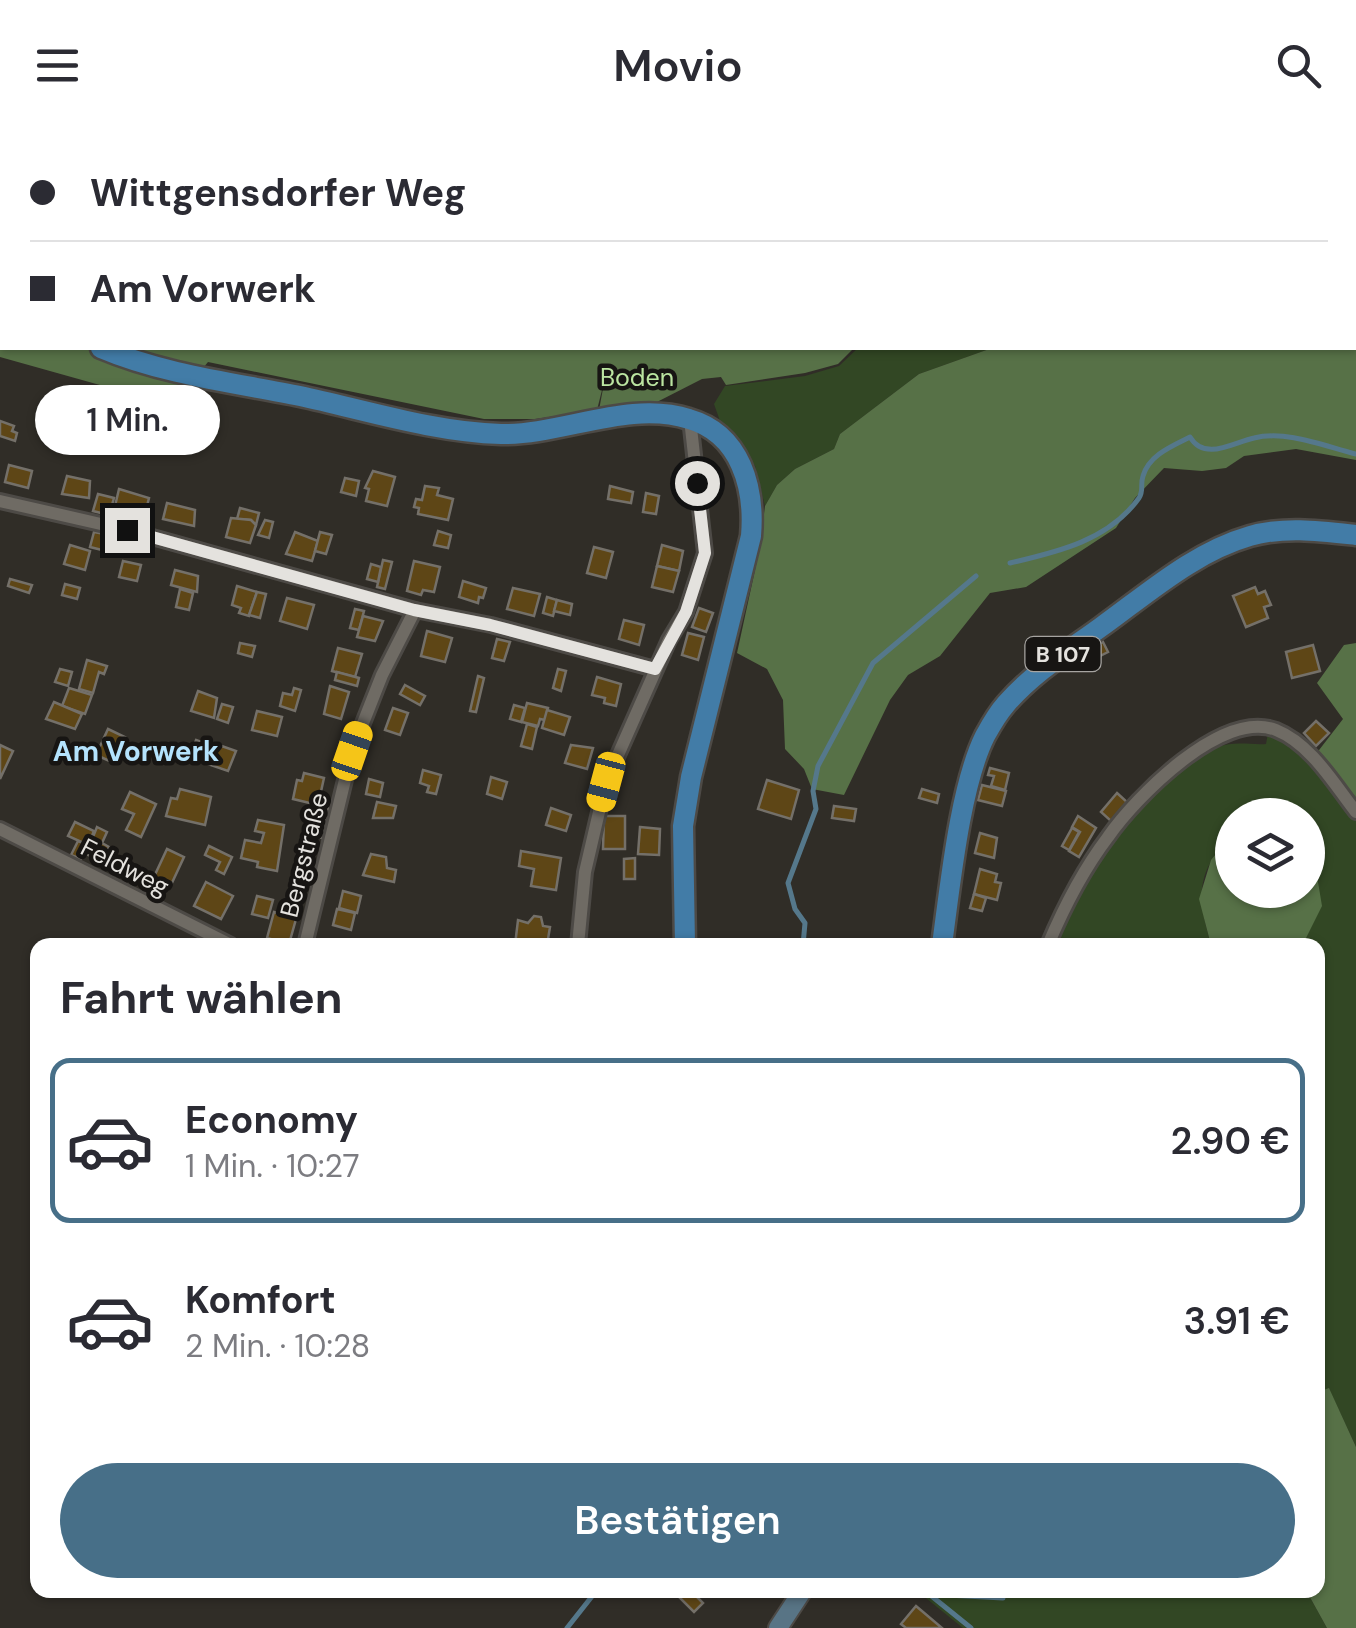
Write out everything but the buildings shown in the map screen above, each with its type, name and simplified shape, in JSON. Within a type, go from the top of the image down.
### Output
[{"type":"main road","points":[[108,350],[181,371],[474,431],[528,432],[655,414],[690,419],[715,433],[737,457],[750,487],[753,508],[751,536],[691,777],[683,826],[685,938]]},
{"type":"main road","name":"B 107","points":[[943,938],[962,818],[977,758],[994,721],[1016,693],[1165,580],[1215,550],[1254,535],[1283,531],[1356,535]]},
{"type":"main road","points":[[778,1628],[798,1598]]},
{"type":"street","points":[[579,938],[586,872],[606,782],[655,669],[686,612],[705,553],[690,419]]},
{"type":"street","points":[[0,501],[127,530],[414,610],[490,625],[655,669]]},
{"type":"street","name":"Bergstraße","points":[[307,938],[352,751],[365,712],[414,610]]},
{"type":"street","points":[[1051,938],[1078,883],[1133,806],[1205,744],[1228,733],[1274,729],[1298,743],[1356,812]]},
{"type":"street","name":"Feldweg","points":[[0,828],[217,938]]},
{"type":"green space","name":"Boden","points":[[0,350],[852,350],[838,364],[805,373],[726,385],[721,377],[702,379],[653,404],[599,410],[605,378],[597,410],[535,419],[484,419],[208,362],[184,391],[164,403],[0,357]]},
{"type":"green space","points":[[856,350],[986,350],[919,374],[840,434],[834,449],[795,469],[777,485],[765,506],[755,466],[720,421],[714,404],[725,386],[805,376],[839,366]]},
{"type":"green space","points":[[986,350],[1356,350],[1356,460],[1296,449],[1244,456],[1226,468],[1164,468],[1135,498],[1116,528],[1026,587],[990,593],[940,656],[908,675],[890,700],[844,795],[812,789],[804,769],[785,749],[783,700],[767,669],[737,653],[765,506],[777,485],[795,469],[834,449],[840,434],[919,374]]},
{"type":"green space","points":[[1356,643],[1356,798],[1316,754],[1343,719],[1317,683],[1344,645]]},
{"type":"green space","points":[[1270,722],[1291,729],[1356,798],[1356,1447],[1329,1389],[1325,1390],[1325,938],[1304,938],[1310,908],[1325,908],[1325,798],[1215,798],[1215,855],[1202,891],[1209,938],[1056,938],[1099,860],[1144,804],[1197,759],[1230,744],[1266,744]]},
{"type":"green space","points":[[1215,855],[1215,908],[1321,908],[1306,938],[1209,938],[1199,899]]},
{"type":"green space","points":[[1329,1388],[1356,1447],[1356,1628],[1327,1628],[1310,1598],[1325,1598],[1325,1389]]},
{"type":"green space","points":[[926,1598],[1310,1598],[1327,1628],[963,1628]]},
{"type":"waterway","points":[[1010,563],[1064,549],[1113,524],[1139,498],[1150,462],[1190,437],[1196,444],[1212,449],[1279,436],[1356,454]]},
{"type":"waterway","points":[[804,938],[805,923],[795,909],[788,883],[816,809],[813,791],[818,766],[873,663],[976,576]]},
{"type":"waterway","points":[[567,1628],[591,1598]]},
{"type":"waterway","points":[[934,1598],[971,1628]]},
{"type":"district","name":"Am Vorwerk","points":[[136,751]]},
{"type":"route","points":[[127,530],[414,610],[490,625],[655,669],[686,612],[705,553],[697,483]]}]
